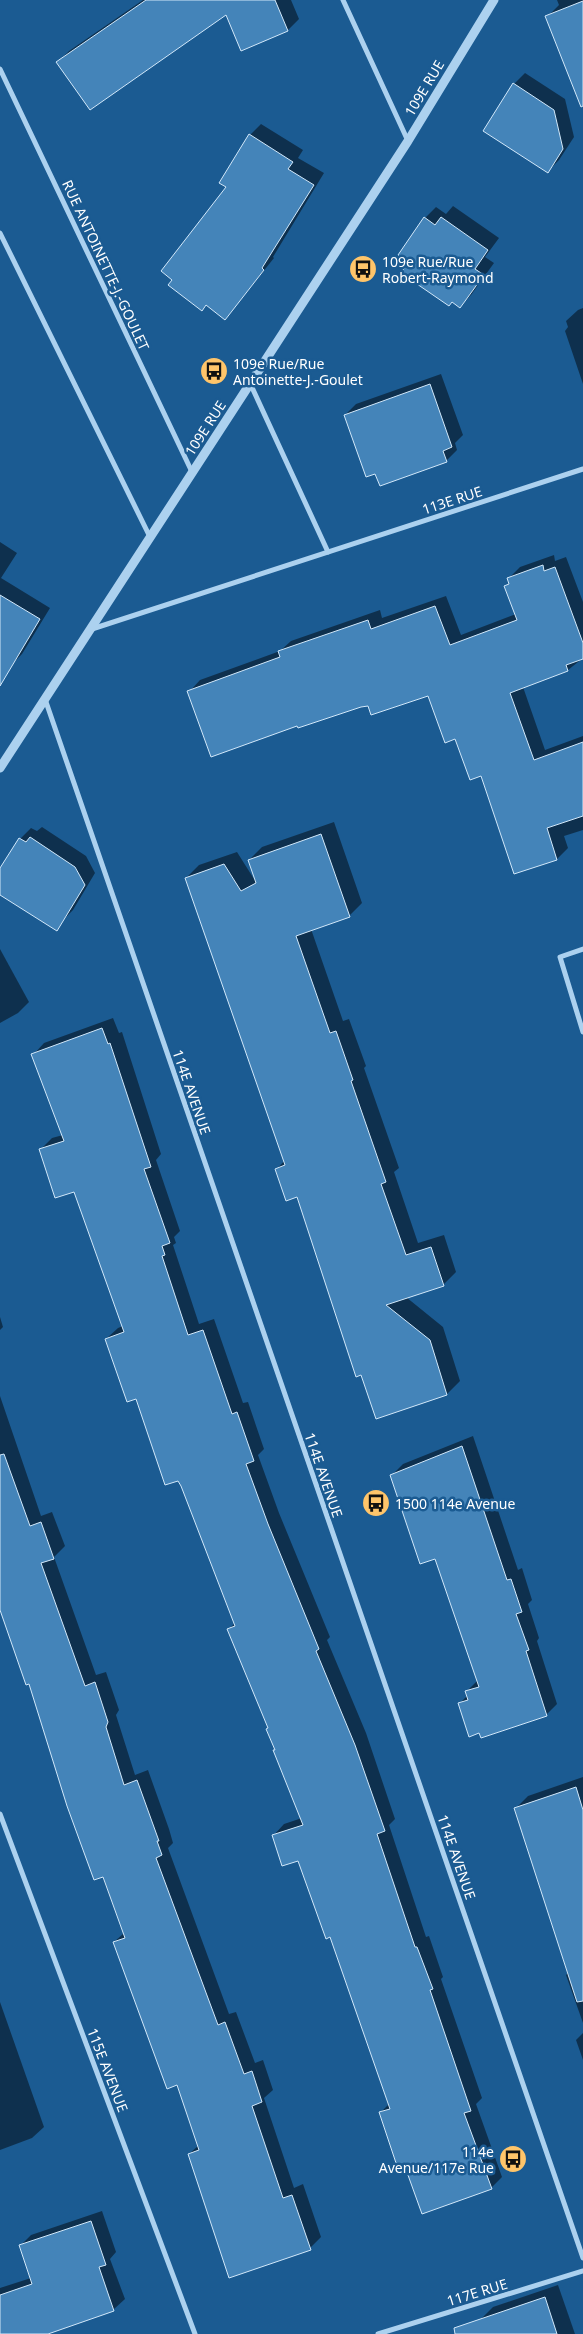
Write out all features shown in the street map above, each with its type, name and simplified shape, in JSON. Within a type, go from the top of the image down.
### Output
[{"type":"street","points":[[342,0],[408,141]]},
{"type":"street","name":"109E RUE","points":[[0,768],[408,141],[494,0]]},
{"type":"street","name":"RUE ANTOINETTE-J.-GOULET","points":[[0,69],[192,472]]},
{"type":"street","points":[[0,233],[150,537]]},
{"type":"street","points":[[250,383],[328,552]]},
{"type":"street","name":"113E RUE","points":[[89,630],[583,469]]},
{"type":"street","name":"114E AVENUE","points":[[45,699],[583,2258]]},
{"type":"street","points":[[583,949],[560,957],[583,1032]]},
{"type":"street","name":"115E AVENUE","points":[[0,1814],[195,2334]]},
{"type":"street","name":"117E RUE","points":[[378,2334],[583,2271]]},
{"type":"building","points":[[146,0],[275,0],[288,31],[241,51],[226,15],[90,110],[56,62]]},
{"type":"building","points":[[583,1],[583,106],[581,107],[545,16]]},
{"type":"building","points":[[513,83],[554,110],[563,149],[548,173],[483,131]]},
{"type":"building","points":[[249,134],[293,162],[288,169],[314,185],[262,268],[264,270],[225,320],[206,305],[202,311],[168,285],[172,280],[161,271],[226,187],[219,183]]},
{"type":"building","points":[[424,217],[435,225],[441,217],[488,250],[475,269],[484,275],[460,308],[452,302],[449,306],[401,273],[408,262],[398,255]]},
{"type":"building","points":[[430,384],[452,447],[443,451],[447,462],[380,486],[375,474],[366,477],[344,415]]},
{"type":"building","points":[[543,565],[544,571],[555,567],[583,643],[583,659],[566,665],[568,671],[510,693],[534,760],[583,742],[583,816],[547,828],[557,860],[514,874],[481,776],[470,780],[455,739],[445,743],[428,696],[371,715],[368,706],[361,707],[298,728],[297,726],[211,757],[187,691],[280,657],[278,651],[368,620],[371,629],[435,606],[450,645],[517,620],[504,586],[509,584],[507,578]]},
{"type":"building","points":[[0,595],[40,619],[0,686]]},
{"type":"building","points":[[321,834],[350,917],[296,936],[330,1033],[336,1031],[353,1080],[351,1081],[386,1182],[381,1184],[406,1255],[431,1247],[444,1286],[386,1305],[430,1340],[447,1395],[376,1419],[361,1375],[356,1377],[297,1197],[286,1201],[275,1169],[285,1165],[185,878],[224,864],[241,891],[256,883],[248,860]]},
{"type":"building","points":[[30,837],[75,867],[85,885],[57,931],[0,895],[0,868],[19,838],[26,842]]},
{"type":"building","points":[[102,1028],[108,1044],[110,1043],[151,1167],[144,1169],[170,1243],[162,1246],[165,1255],[162,1256],[188,1335],[203,1330],[232,1414],[237,1412],[254,1461],[246,1464],[268,1524],[319,1649],[316,1651],[355,1745],[385,1831],[377,1834],[415,1947],[417,1947],[433,1989],[430,1990],[471,2111],[464,2113],[492,2189],[422,2214],[404,2164],[397,2166],[379,2112],[390,2109],[330,1937],[326,1939],[298,1861],[282,1866],[272,1835],[303,1825],[273,1750],[275,1750],[266,1729],[268,1728],[227,1629],[235,1626],[181,1486],[178,1481],[165,1485],[136,1399],[127,1402],[105,1339],[124,1332],[74,1192],[55,1198],[39,1149],[64,1141],[31,1054]]},
{"type":"building","points":[[462,1446],[507,1580],[511,1579],[522,1612],[516,1614],[529,1650],[526,1651],[547,1716],[481,1738],[479,1733],[469,1737],[458,1703],[468,1700],[465,1691],[479,1687],[435,1559],[420,1564],[390,1475]]},
{"type":"building","points":[[4,1454],[30,1526],[41,1522],[54,1559],[41,1563],[85,1686],[95,1682],[108,1722],[106,1727],[124,1785],[137,1780],[159,1841],[157,1841],[162,1855],[156,1858],[218,2025],[225,2022],[244,2074],[252,2071],[262,2102],[252,2106],[283,2198],[292,2195],[311,2250],[229,2278],[188,2154],[199,2150],[177,2085],[167,2089],[113,1942],[125,1938],[103,1877],[94,1880],[67,1806],[29,1684],[26,1685],[0,1610],[0,1455]]},
{"type":"building","points":[[576,1787],[583,1810],[583,2001],[577,2002],[514,1808]]},
{"type":"building","points":[[91,2221],[106,2265],[99,2267],[114,2311],[48,2334],[0,2334],[0,2295],[32,2284],[19,2245]]},
{"type":"building","points":[[545,2297],[557,2334],[455,2334],[454,2328]]},
{"type":"place","name":"109e Rue/Rue Robert-Raymond","points":[[363,269]]},
{"type":"place","name":"109e Rue/Rue Antoinette-J.-Goulet","points":[[214,371]]},
{"type":"place","name":"1500 114e Avenue","points":[[376,1503]]},
{"type":"place","name":"114e Avenue/117e Rue","points":[[513,2159]]}]
